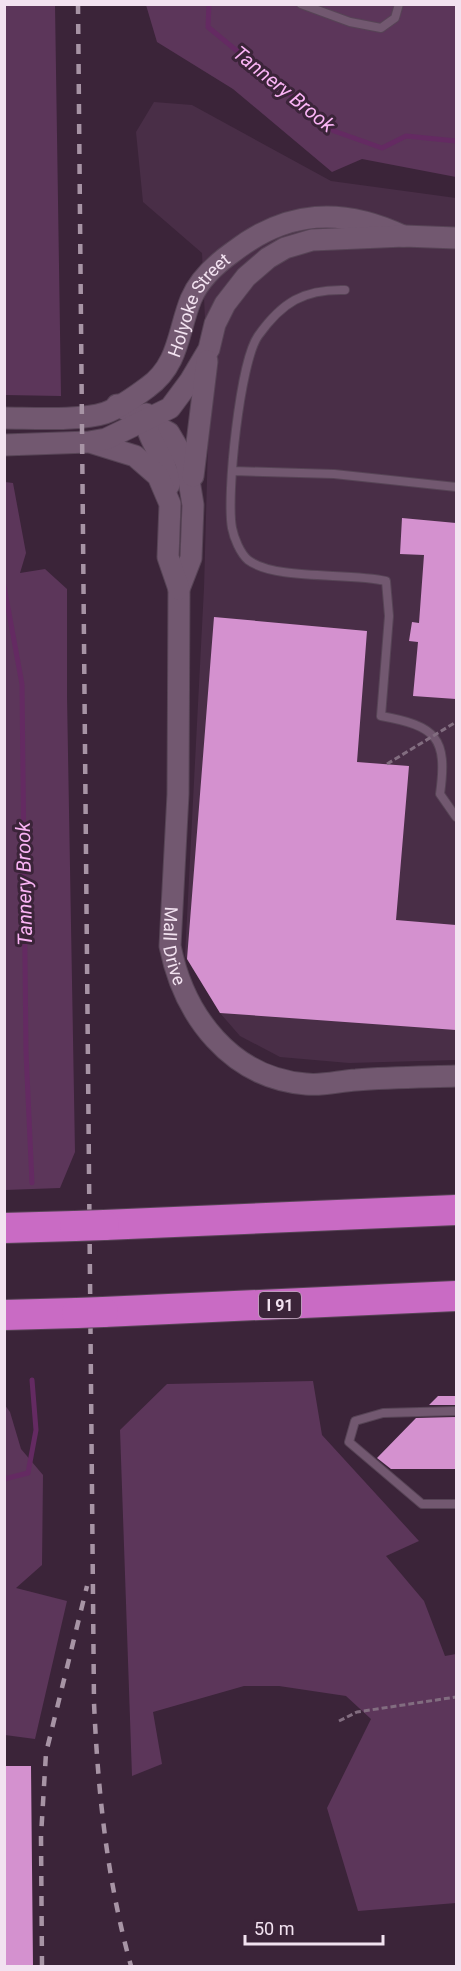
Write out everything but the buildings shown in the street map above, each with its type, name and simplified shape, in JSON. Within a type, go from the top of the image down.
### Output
[{"type":"highway","points":[[4,1228],[456,1210]]},
{"type":"highway","points":[[4,1223],[40,1227]]},
{"type":"highway","name":"I 91","points":[[4,1315],[456,1296]]},
{"type":"highway","points":[[4,1322],[81,1313]]},
{"type":"street","name":"Holyoke Street","points":[[4,418],[105,413],[149,387],[171,361],[180,343],[191,299],[200,283],[221,260],[266,230],[308,216],[376,223],[404,236]]},
{"type":"street","name":"Holyoke Street","points":[[4,445],[89,442],[106,439],[170,408],[178,400],[209,349],[215,324],[225,304],[246,278],[276,253],[312,240],[404,236],[456,238]]},
{"type":"street","points":[[192,489],[209,349]]},
{"type":"street","points":[[149,387],[146,421],[169,475],[170,504]]},
{"type":"street","name":"Mall Drive","points":[[117,405],[169,433],[176,441],[186,462],[192,489],[191,558],[179,589]]},
{"type":"street","name":"Mall Drive","points":[[89,442],[106,445],[144,461],[158,476],[170,504],[168,557],[179,589],[178,794],[170,946],[174,965],[190,1006],[206,1031],[235,1058],[286,1081],[319,1085],[356,1080],[456,1076]]},
{"type":"lane","points":[[301,4],[350,22],[381,28],[395,18],[399,4]]},
{"type":"lane","points":[[345,290],[328,289],[292,299],[277,312],[257,338],[244,374],[233,471],[231,527],[236,543],[248,559],[271,570],[369,577],[386,581],[389,616],[381,716],[407,721],[429,730],[441,747],[444,768],[440,794],[456,817]]},
{"type":"lane","points":[[233,471],[334,474],[456,487]]},
{"type":"lane","points":[[456,1411],[382,1413],[355,1421],[349,1442],[422,1504],[456,1504]]},
{"type":"path","points":[[387,764],[456,722]]},
{"type":"path","points":[[339,1721],[357,1712],[456,1697]]},
{"type":"shaded area","points":[[5,4],[55,5],[61,396],[5,395]]},
{"type":"shaded area","points":[[146,5],[456,5],[456,177],[362,159],[332,172],[233,89],[157,42]]},
{"type":"shaded area","points":[[154,102],[192,105],[331,181],[456,198],[456,1060],[349,1063],[280,1057],[240,1036],[220,1013],[185,956],[204,588],[209,408],[202,253],[143,202],[136,132]]},
{"type":"shaded area","points":[[5,482],[13,483],[26,553],[20,573],[45,569],[67,589],[75,1152],[60,1188],[5,1190]]},
{"type":"shaded area","points":[[313,1381],[322,1435],[419,1541],[386,1556],[424,1601],[445,1656],[456,1654],[456,1903],[358,1911],[327,1808],[371,1719],[346,1696],[279,1686],[244,1686],[153,1712],[162,1764],[132,1776],[120,1430],[167,1384]]},
{"type":"shaded area","points":[[4,1404],[10,1412],[21,1449],[43,1475],[42,1565],[16,1588],[67,1601],[35,1739],[5,1735]]},
{"type":"waterway","name":"Tannery Brook","points":[[209,4],[208,27],[334,131],[382,148],[406,136],[456,141]]},
{"type":"waterway","name":"Tannery Brook","points":[[4,586],[22,684],[26,1052],[32,1183]]},
{"type":"waterway","name":"Tannery Brook","points":[[4,1479],[28,1473],[36,1430],[32,1380]]},
{"type":"railway","points":[[78,4],[94,1703],[105,1836],[116,1901],[131,1966]]},
{"type":"railway","points":[[42,1966],[41,1836],[46,1753],[87,1586]]}]
